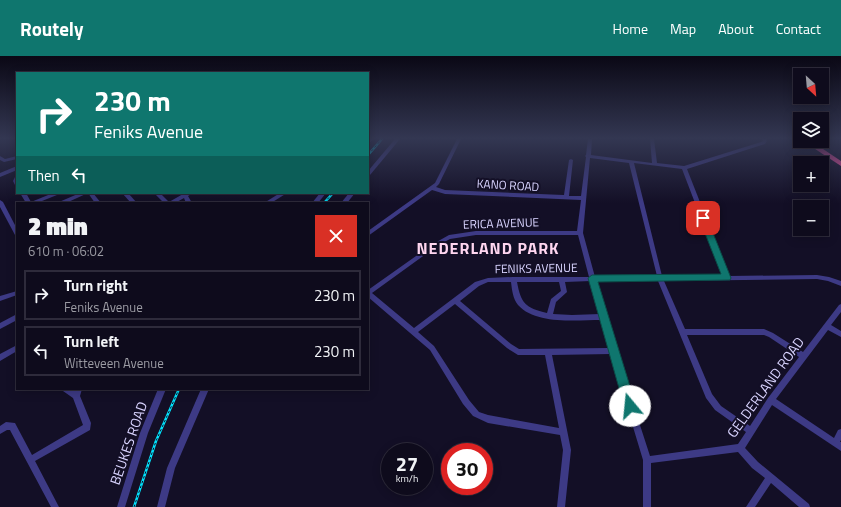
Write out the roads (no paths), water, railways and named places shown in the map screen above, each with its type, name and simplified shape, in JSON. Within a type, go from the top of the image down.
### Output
[{"type":"street","points":[[369,173],[380,160]]},
{"type":"street","points":[[369,233],[432,188],[440,178],[449,160]]},
{"type":"street","points":[[566,197],[571,160]]},
{"type":"street","points":[[587,160],[580,233],[613,351],[646,460],[647,507]]},
{"type":"street","points":[[617,160],[684,168],[708,160]]},
{"type":"street","points":[[654,160],[655,165]]},
{"type":"street","points":[[631,162],[660,278],[712,403],[751,431]]},
{"type":"street","points":[[0,175],[16,168]]},
{"type":"street","points":[[684,168],[727,278]]},
{"type":"street","name":"KANO ROAD","points":[[432,188],[445,192],[583,198]]},
{"type":"street","points":[[34,202],[53,194]]},
{"type":"street","points":[[64,202],[83,194]]},
{"type":"street","points":[[91,194],[97,202]]},
{"type":"street","points":[[127,194],[133,202]]},
{"type":"street","points":[[158,194],[166,202]]},
{"type":"street","points":[[173,202],[187,194]]},
{"type":"street","points":[[269,202],[282,194]]},
{"type":"street","points":[[315,202],[322,194]]},
{"type":"street","points":[[345,202],[351,194]]},
{"type":"street","points":[[0,202],[14,223]]},
{"type":"street","name":"ERICA AVENUE","points":[[369,292],[434,245],[449,238],[476,233],[580,233]]},
{"type":"street","name":"FENIKS AVENUE","points":[[414,332],[484,280],[820,277],[841,284]]},
{"type":"street","points":[[513,279],[517,296],[522,304],[540,315],[549,317],[604,317]]},
{"type":"street","points":[[549,317],[553,301],[564,292],[562,279]]},
{"type":"street","points":[[0,299],[16,293]]},
{"type":"street","points":[[369,294],[435,351],[466,402],[476,414],[488,419],[563,432]]},
{"type":"street","points":[[456,301],[512,349],[522,352],[613,351]]},
{"type":"street","name":"GELDERLAND ROAD","points":[[646,460],[740,448],[771,400],[841,307]]},
{"type":"street","points":[[0,326],[16,318]]},
{"type":"street","points":[[827,326],[841,334]]},
{"type":"street","points":[[683,332],[764,332],[803,356]]},
{"type":"street","points":[[0,358],[16,349]]},
{"type":"street","points":[[548,352],[567,450],[561,507]]},
{"type":"street","name":"BEUKES ROAD","points":[[121,507],[144,433],[162,390]]},
{"type":"street","points":[[161,507],[169,474],[205,390]]},
{"type":"street","points":[[30,460],[87,427],[77,392]]},
{"type":"street","points":[[771,400],[838,445],[841,433]]},
{"type":"street","points":[[0,430],[6,426],[12,426],[55,507]]},
{"type":"street","points":[[740,448],[755,465],[806,507]]},
{"type":"street","points":[[750,507],[770,477]]},
{"type":"railway","points":[[325,202],[332,194]]},
{"type":"railway","points":[[134,507],[156,441],[179,390]]},
{"type":"district","name":"NEDERLAND PARK","points":[[488,248]]}]
